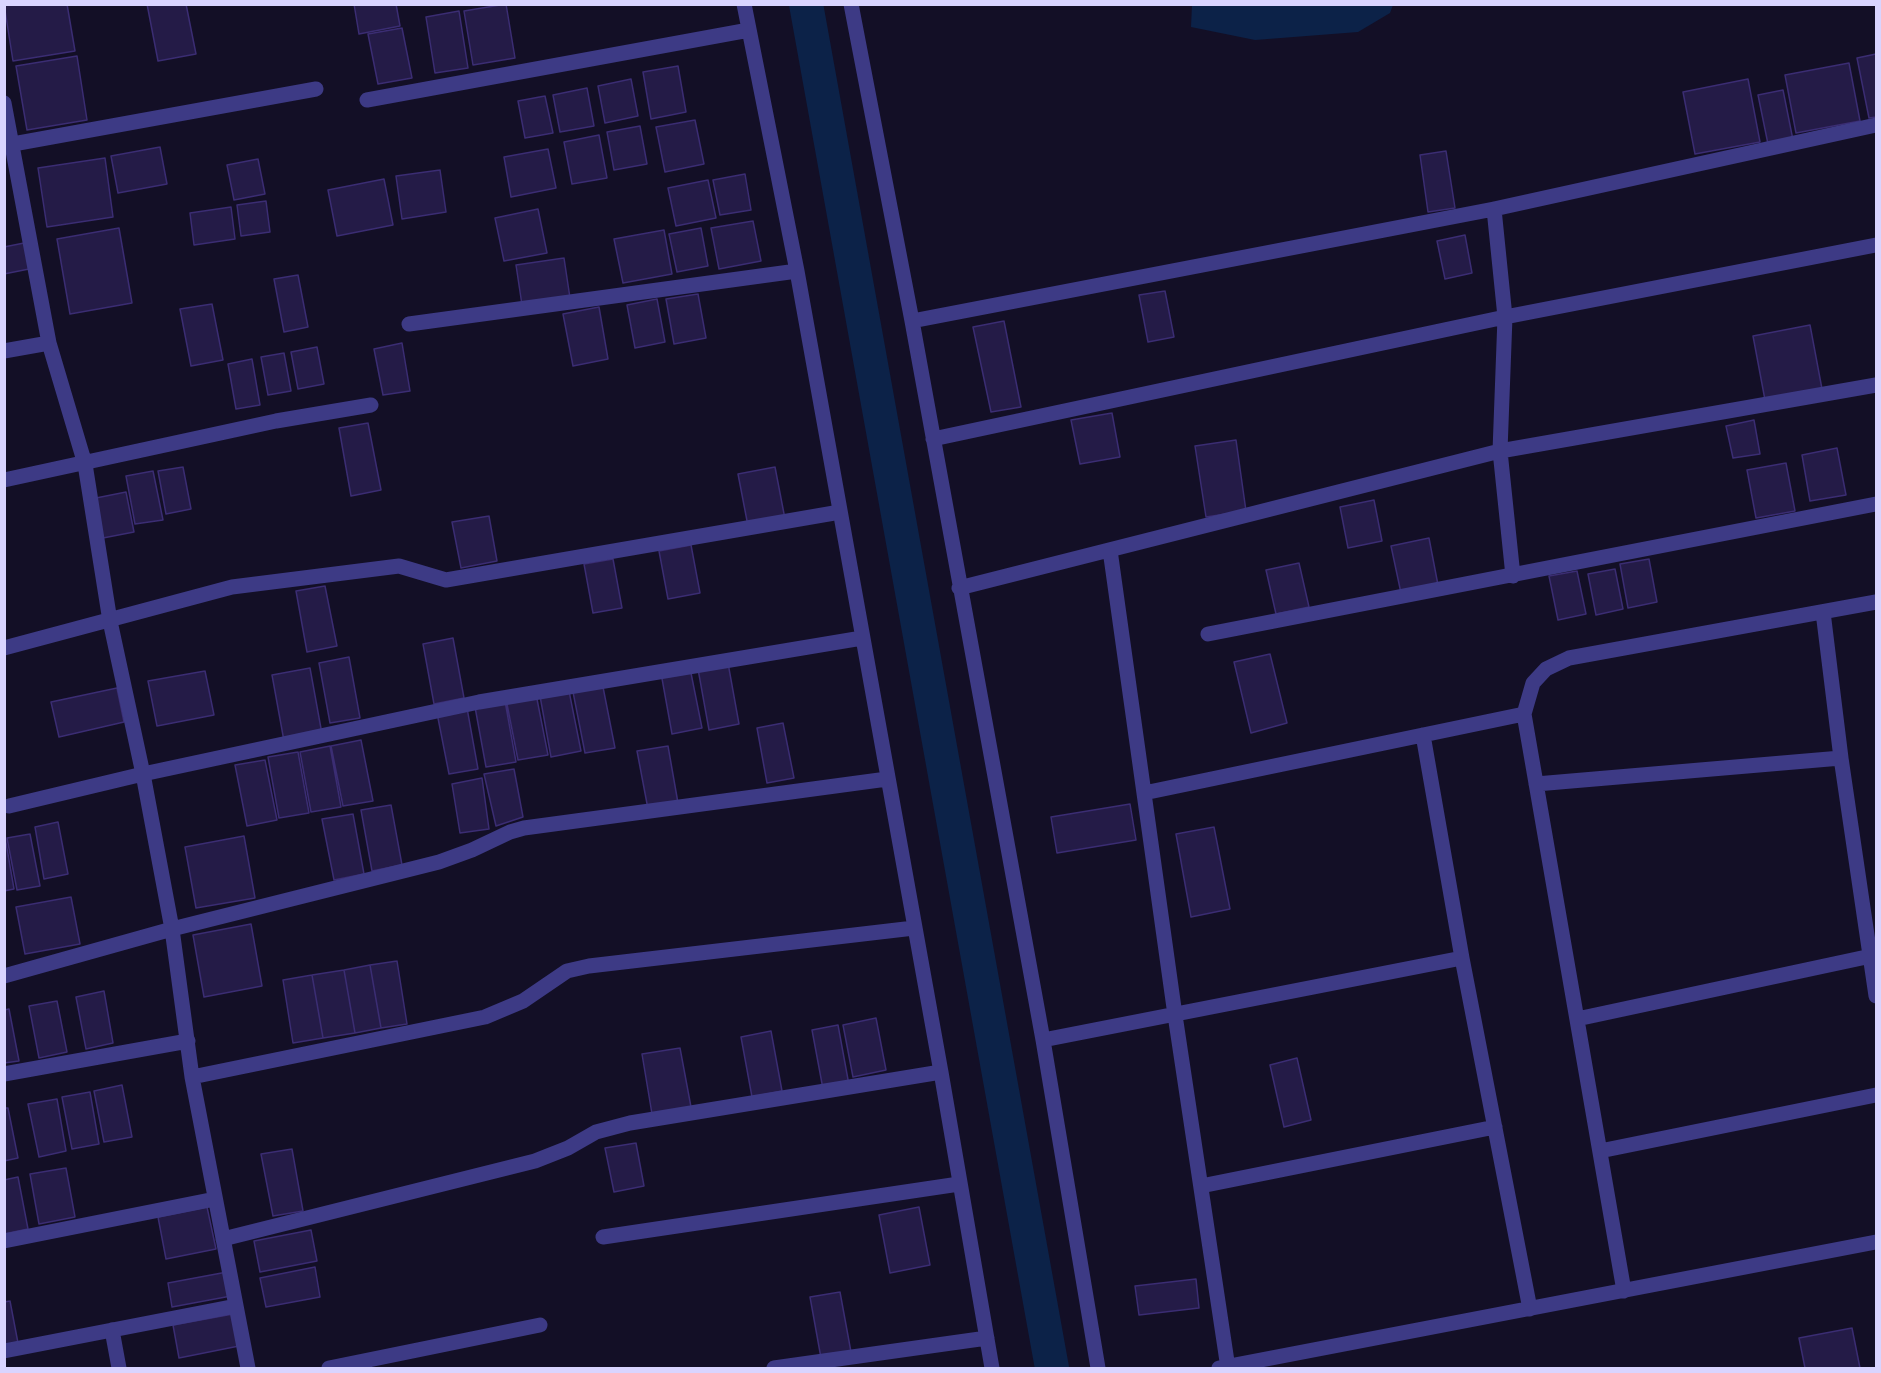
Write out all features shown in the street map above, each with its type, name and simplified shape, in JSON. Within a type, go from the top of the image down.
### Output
[{"type":"street","points":[[744,4],[840,512],[992,1368]]},
{"type":"street","points":[[851,4],[912,321],[1043,1040],[1098,1368]]},
{"type":"street","points":[[367,100],[749,30]]},
{"type":"street","points":[[13,144],[316,89]]},
{"type":"street","points":[[4,103],[49,343],[85,464],[110,621],[143,774],[172,929],[192,1077],[248,1368]]},
{"type":"street","points":[[912,321],[1494,209],[1876,125]]},
{"type":"street","points":[[1494,209],[1505,317],[1500,451],[1513,576]]},
{"type":"street","points":[[933,439],[1505,317],[1876,245]]},
{"type":"street","points":[[409,324],[796,271]]},
{"type":"street","points":[[4,351],[49,343]]},
{"type":"street","points":[[959,588],[1500,451],[1876,385]]},
{"type":"street","points":[[4,480],[276,421],[371,405]]},
{"type":"street","points":[[1208,634],[1876,504]]},
{"type":"street","points":[[4,648],[232,587],[399,566],[446,580],[840,512]]},
{"type":"street","points":[[1110,550],[1225,1368],[1876,1242]]},
{"type":"street","points":[[1624,1291],[1524,714],[1533,683],[1546,669],[1569,658],[1876,602]]},
{"type":"street","points":[[1823,612],[1841,758],[1876,996]]},
{"type":"street","points":[[9,807],[143,774],[478,702],[862,638]]},
{"type":"street","points":[[1144,793],[1524,714]]},
{"type":"street","points":[[1424,735],[1462,958],[1530,1309]]},
{"type":"street","points":[[1536,784],[1841,758]]},
{"type":"street","points":[[4,976],[172,929],[439,862],[524,828],[887,779]]},
{"type":"street","points":[[192,1077],[485,1017],[523,1001],[567,971],[589,966],[914,928]]},
{"type":"street","points":[[1577,1019],[1871,956]]},
{"type":"street","points":[[1043,1040],[1462,958]]},
{"type":"street","points":[[4,1074],[188,1041]]},
{"type":"street","points":[[223,1239],[535,1161],[568,1148],[596,1132],[630,1123],[941,1072]]},
{"type":"street","points":[[1599,1151],[1876,1095]]},
{"type":"street","points":[[1201,1186],[1495,1126]]},
{"type":"street","points":[[603,1237],[959,1184]]},
{"type":"street","points":[[4,1241],[215,1199]]},
{"type":"street","points":[[4,1351],[236,1306]]},
{"type":"street","points":[[329,1368],[540,1325]]},
{"type":"street","points":[[112,1330],[119,1368]]},
{"type":"street","points":[[774,1368],[987,1338]]},
{"type":"water","points":[[1192,4],[1393,5],[1390,13],[1358,32],[1255,40],[1191,27]]},
{"type":"building","points":[[4,4],[67,4],[75,51],[13,61]]},
{"type":"building","points":[[147,4],[186,4],[196,54],[158,61]]},
{"type":"building","points":[[354,4],[396,4],[400,26],[359,34]]},
{"type":"building","points":[[506,4],[515,58],[473,65],[464,11]]},
{"type":"building","points":[[459,11],[468,68],[435,73],[426,17]]},
{"type":"building","points":[[402,28],[412,78],[378,84],[368,34]]},
{"type":"building","points":[[1876,54],[1876,117],[1869,118],[1857,58]]},
{"type":"building","points":[[77,56],[87,120],[27,130],[16,66]]},
{"type":"building","points":[[1849,63],[1860,121],[1796,133],[1785,75]]},
{"type":"building","points":[[678,66],[686,112],[651,119],[643,72]]},
{"type":"building","points":[[631,79],[638,116],[605,123],[598,86]]},
{"type":"building","points":[[1748,79],[1760,142],[1695,154],[1683,92]]},
{"type":"building","points":[[587,88],[594,126],[560,132],[553,95]]},
{"type":"building","points":[[1783,90],[1793,140],[1768,144],[1758,95]]},
{"type":"building","points":[[545,96],[553,133],[525,138],[518,101]]},
{"type":"building","points":[[695,120],[704,164],[665,172],[656,127]]},
{"type":"building","points":[[640,126],[647,164],[614,170],[607,132]]},
{"type":"building","points":[[599,135],[607,178],[572,184],[564,142]]},
{"type":"building","points":[[160,147],[167,184],[118,193],[111,156]]},
{"type":"building","points":[[548,149],[556,188],[511,197],[504,157]]},
{"type":"building","points":[[1446,151],[1455,208],[1428,212],[1420,155]]},
{"type":"building","points":[[105,158],[113,217],[47,227],[38,168]]},
{"type":"building","points":[[258,159],[265,194],[234,200],[227,165]]},
{"type":"building","points":[[440,170],[446,212],[402,219],[396,176]]},
{"type":"building","points":[[745,174],[751,210],[720,215],[713,180]]},
{"type":"building","points":[[384,179],[393,225],[337,236],[328,190]]},
{"type":"building","points":[[708,180],[716,218],[676,226],[668,188]]},
{"type":"building","points":[[266,201],[270,232],[241,236],[237,205]]},
{"type":"building","points":[[231,207],[235,239],[194,245],[190,213]]},
{"type":"building","points":[[538,209],[547,253],[504,261],[495,218]]},
{"type":"building","points":[[753,221],[761,261],[719,269],[711,228]]},
{"type":"building","points":[[119,228],[132,303],[70,314],[57,239]]},
{"type":"building","points":[[701,228],[708,266],[677,272],[669,234]]},
{"type":"building","points":[[664,230],[672,274],[623,283],[614,239]]},
{"type":"building","points":[[1465,235],[1472,273],[1445,279],[1437,241]]},
{"type":"building","points":[[29,242],[34,268],[4,274],[4,247]]},
{"type":"building","points":[[564,258],[570,298],[522,305],[516,265]]},
{"type":"building","points":[[298,275],[308,327],[284,332],[274,279]]},
{"type":"building","points":[[1165,291],[1174,337],[1148,342],[1139,295]]},
{"type":"building","points":[[698,294],[706,338],[674,344],[666,299]]},
{"type":"building","points":[[657,299],[665,342],[635,348],[627,305]]},
{"type":"building","points":[[212,304],[223,360],[191,366],[180,309]]},
{"type":"building","points":[[599,307],[608,359],[573,366],[563,314]]},
{"type":"building","points":[[1004,321],[1021,407],[991,412],[973,327]]},
{"type":"building","points":[[1810,325],[1822,389],[1765,400],[1753,336]]},
{"type":"building","points":[[402,343],[410,391],[383,395],[374,349]]},
{"type":"building","points":[[317,347],[324,384],[298,389],[291,352]]},
{"type":"building","points":[[284,353],[291,391],[268,395],[261,357]]},
{"type":"building","points":[[252,359],[260,405],[236,409],[228,364]]},
{"type":"building","points":[[1112,413],[1120,457],[1080,464],[1071,420]]},
{"type":"building","points":[[1754,420],[1760,454],[1733,458],[1726,426]]},
{"type":"building","points":[[368,423],[381,490],[351,496],[339,428]]},
{"type":"building","points":[[1236,440],[1246,511],[1206,517],[1195,446]]},
{"type":"building","points":[[1837,448],[1846,495],[1810,501],[1802,455]]},
{"type":"building","points":[[1786,463],[1795,511],[1756,518],[1747,470]]},
{"type":"building","points":[[183,467],[191,509],[166,514],[158,471]]},
{"type":"building","points":[[775,467],[785,519],[748,526],[738,474]]},
{"type":"building","points":[[153,471],[163,520],[135,524],[126,476]]},
{"type":"building","points":[[126,492],[134,532],[103,538],[96,498]]},
{"type":"building","points":[[1374,500],[1382,541],[1348,548],[1340,507]]},
{"type":"building","points":[[489,516],[497,561],[461,568],[452,522]]},
{"type":"building","points":[[1429,538],[1438,585],[1401,593],[1391,546]]},
{"type":"building","points":[[691,545],[700,593],[668,599],[659,551]]},
{"type":"building","points":[[613,559],[622,608],[593,613],[584,564]]},
{"type":"building","points":[[1649,559],[1657,602],[1628,608],[1620,564]]},
{"type":"building","points":[[1299,563],[1309,607],[1276,614],[1266,570]]},
{"type":"building","points":[[1615,569],[1623,609],[1596,615],[1588,574]]},
{"type":"building","points":[[1577,571],[1586,614],[1558,620],[1549,576]]},
{"type":"building","points":[[325,586],[337,646],[307,652],[296,591]]},
{"type":"building","points":[[453,638],[464,698],[434,704],[423,644]]},
{"type":"building","points":[[1270,654],[1287,723],[1251,733],[1234,662]]},
{"type":"building","points":[[349,657],[360,718],[330,723],[319,663]]},
{"type":"building","points":[[728,663],[739,724],[709,730],[698,669]]},
{"type":"building","points":[[310,668],[322,734],[284,741],[272,675]]},
{"type":"building","points":[[690,668],[702,728],[672,734],[661,673]]},
{"type":"building","points":[[205,671],[214,715],[157,726],[148,681]]},
{"type":"building","points":[[603,687],[615,748],[585,753],[573,692]]},
{"type":"building","points":[[117,688],[124,722],[59,737],[51,702]]},
{"type":"building","points":[[569,691],[581,751],[551,757],[540,696]]},
{"type":"building","points":[[536,694],[548,755],[518,760],[506,699]]},
{"type":"building","points":[[505,701],[516,762],[486,767],[475,707]]},
{"type":"building","points":[[467,708],[478,769],[449,774],[437,713]]},
{"type":"building","points":[[783,723],[794,778],[767,783],[757,728]]},
{"type":"building","points":[[361,740],[373,801],[343,806],[331,746]]},
{"type":"building","points":[[330,746],[341,807],[311,812],[300,752]]},
{"type":"building","points":[[668,746],[678,803],[648,809],[637,751]]},
{"type":"building","points":[[298,752],[309,813],[279,818],[268,757]]},
{"type":"building","points":[[265,760],[277,820],[247,826],[235,765]]},
{"type":"building","points":[[514,769],[523,817],[496,826],[484,774]]},
{"type":"building","points":[[482,778],[489,829],[460,833],[452,784]]},
{"type":"building","points":[[1130,804],[1136,840],[1057,853],[1051,817]]},
{"type":"building","points":[[391,805],[402,865],[372,871],[361,810]]},
{"type":"building","points":[[353,814],[364,874],[334,880],[322,819]]},
{"type":"building","points":[[58,822],[68,874],[44,879],[35,827]]},
{"type":"building","points":[[1214,827],[1230,909],[1191,917],[1176,834]]},
{"type":"building","points":[[30,834],[40,886],[17,890],[7,838]]},
{"type":"building","points":[[244,836],[255,898],[196,908],[185,847]]},
{"type":"building","points":[[4,837],[14,889],[4,891]]},
{"type":"building","points":[[71,897],[80,944],[25,954],[16,907]]},
{"type":"building","points":[[251,924],[262,986],[204,997],[193,935]]},
{"type":"building","points":[[397,961],[407,1024],[381,1028],[370,965]]},
{"type":"building","points":[[370,965],[381,1028],[355,1033],[344,970]]},
{"type":"building","points":[[344,970],[355,1033],[323,1038],[312,975]]},
{"type":"building","points":[[312,975],[323,1038],[293,1043],[283,980]]},
{"type":"building","points":[[104,991],[113,1043],[86,1049],[76,997]]},
{"type":"building","points":[[57,1001],[67,1052],[39,1058],[29,1006]]},
{"type":"building","points":[[9,1009],[19,1061],[4,1063],[4,1010]]},
{"type":"building","points":[[876,1018],[886,1070],[853,1077],[843,1025]]},
{"type":"building","points":[[838,1025],[849,1085],[823,1089],[812,1030]]},
{"type":"building","points":[[771,1031],[782,1091],[752,1097],[741,1037]]},
{"type":"building","points":[[680,1048],[691,1107],[652,1114],[642,1054]]},
{"type":"building","points":[[1297,1058],[1311,1120],[1284,1127],[1270,1065]]},
{"type":"building","points":[[122,1085],[132,1137],[104,1142],[94,1091]]},
{"type":"building","points":[[90,1092],[99,1144],[72,1149],[62,1097]]},
{"type":"building","points":[[57,1099],[66,1151],[39,1157],[28,1104]]},
{"type":"building","points":[[4,1108],[8,1108],[18,1158],[4,1161]]},
{"type":"building","points":[[636,1143],[644,1186],[614,1192],[605,1148]]},
{"type":"building","points":[[292,1149],[303,1211],[273,1216],[261,1154]]},
{"type":"building","points":[[66,1168],[75,1217],[39,1224],[30,1174]]},
{"type":"building","points":[[18,1177],[28,1229],[4,1234],[4,1180]]},
{"type":"building","points":[[207,1207],[216,1249],[166,1259],[158,1217]]},
{"type":"building","points":[[919,1207],[930,1265],[890,1273],[879,1215]]},
{"type":"building","points":[[311,1230],[317,1261],[260,1272],[254,1241]]},
{"type":"building","points":[[315,1267],[320,1297],[266,1307],[260,1278]]},
{"type":"building","points":[[227,1272],[231,1296],[172,1307],[168,1283]]},
{"type":"building","points":[[1196,1279],[1199,1308],[1139,1315],[1135,1286]]},
{"type":"building","points":[[840,1292],[851,1352],[821,1358],[810,1297]]},
{"type":"building","points":[[10,1301],[18,1343],[4,1346],[4,1302]]},
{"type":"building","points":[[233,1314],[239,1346],[179,1358],[173,1325]]},
{"type":"building","points":[[1852,1328],[1860,1368],[1805,1368],[1799,1338]]},
{"type":"waterway","points":[[806,4],[1052,1368]]}]
